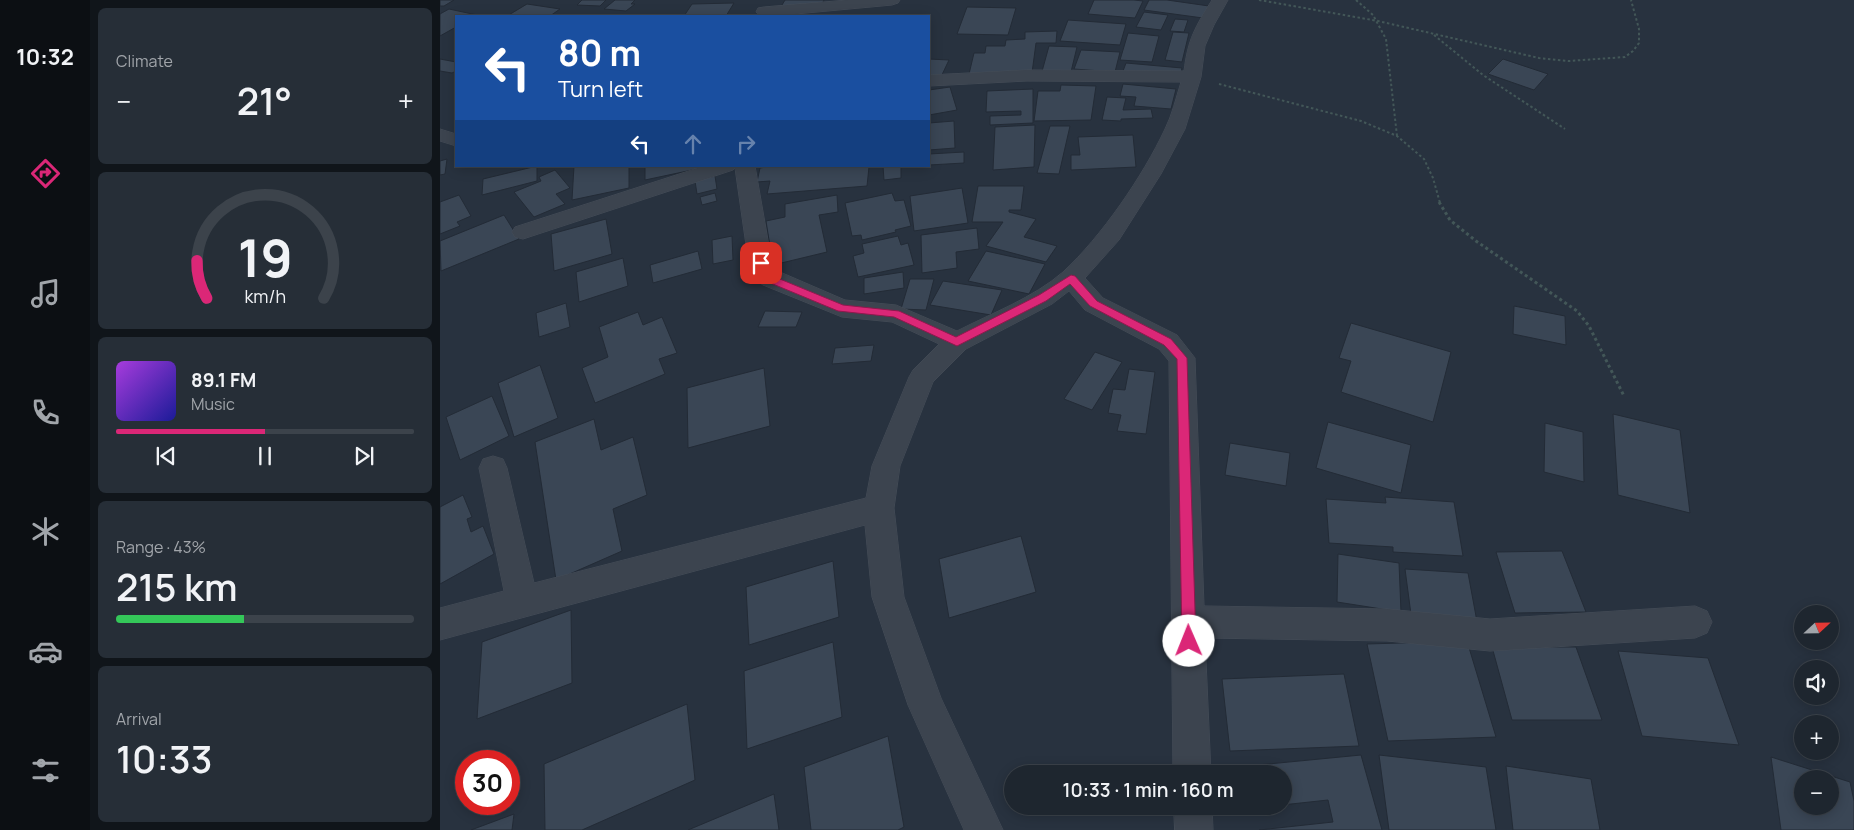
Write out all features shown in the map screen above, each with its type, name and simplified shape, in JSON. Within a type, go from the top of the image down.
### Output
[{"type":"street","points":[[758,9],[830,7],[892,0]]},
{"type":"street","points":[[984,830],[926,705],[888,597],[879,508],[886,466],[922,377],[957,342],[1043,298],[1071,278],[1111,235],[1150,174],[1175,129],[1192,77],[1196,46],[1204,25],[1220,0]]},
{"type":"street","points":[[930,80],[980,76],[1089,75],[1192,77]]},
{"type":"street","points":[[440,135],[455,140]]},
{"type":"street","points":[[523,232],[723,167]]},
{"type":"street","points":[[746,167],[762,273],[771,280],[842,308],[896,314],[957,342]]},
{"type":"street","points":[[1071,278],[1094,304],[1168,342],[1182,358],[1192,765]]},
{"type":"street","points":[[493,468],[522,601]]},
{"type":"street","points":[[440,624],[879,508]]},
{"type":"street","points":[[1188,622],[1387,625],[1490,635],[1694,622]]},
{"type":"street","points":[[1193,815],[1194,830]]},
{"type":"path","points":[[1258,0],[1378,21],[1539,58],[1568,61],[1625,57],[1639,43],[1639,29],[1631,0]]},
{"type":"path","points":[[1356,0],[1378,21],[1386,39],[1397,136]]},
{"type":"path","points":[[1431,33],[1483,75],[1566,129]]},
{"type":"path","points":[[1192,77],[1361,121],[1397,136],[1424,159],[1433,178],[1439,201],[1450,220],[1577,311],[1589,326],[1624,396]]},
{"type":"building","points":[[440,0],[454,0],[444,6],[440,6]]},
{"type":"building","points":[[582,0],[606,0],[600,6],[577,5]]},
{"type":"building","points":[[615,0],[635,0],[631,4],[635,4],[626,11],[604,9]]},
{"type":"building","points":[[785,0],[824,0],[819,10],[779,10]]},
{"type":"building","points":[[1094,0],[1143,1],[1135,18],[1088,14]]},
{"type":"building","points":[[1149,0],[1167,0],[1209,6],[1203,18],[1144,10]]},
{"type":"building","points":[[734,3],[727,15],[685,15],[692,4]]},
{"type":"building","points":[[527,4],[560,9],[551,15],[509,15]]},
{"type":"building","points":[[967,7],[1016,8],[1008,35],[957,34]]},
{"type":"building","points":[[449,9],[477,15],[455,15],[455,28],[440,36],[440,14]]},
{"type":"building","points":[[1144,12],[1168,15],[1161,30],[1136,27]]},
{"type":"building","points":[[1175,19],[1188,20],[1184,32],[1170,31]]},
{"type":"building","points":[[1068,20],[1126,24],[1120,45],[1060,41]]},
{"type":"building","points":[[1057,31],[1056,43],[1036,43],[1032,73],[969,74],[974,53],[985,53],[986,46],[1005,46],[1006,40],[1025,39],[1025,32]]},
{"type":"building","points":[[1173,32],[1189,33],[1182,62],[1165,60]]},
{"type":"building","points":[[1128,33],[1159,36],[1152,62],[1120,60]]},
{"type":"building","points":[[1049,46],[1077,47],[1070,76],[1041,75]]},
{"type":"building","points":[[1081,50],[1120,52],[1115,72],[1074,69]]},
{"type":"building","points":[[440,59],[455,62],[455,72],[452,73],[440,71]]},
{"type":"building","points":[[930,59],[949,60],[940,79],[930,78]]},
{"type":"building","points":[[1503,59],[1548,74],[1534,90],[1488,74]]},
{"type":"building","points":[[1126,63],[1182,68],[1180,76],[1123,71]]},
{"type":"building","points":[[1123,84],[1176,89],[1171,109],[1134,106],[1136,97],[1120,96]]},
{"type":"building","points":[[1061,85],[1096,86],[1091,120],[1034,121],[1038,91],[1060,91]]},
{"type":"building","points":[[950,87],[957,110],[930,115],[930,90]]},
{"type":"building","points":[[1033,89],[1033,123],[990,125],[990,116],[1021,115],[1021,111],[986,112],[987,91]]},
{"type":"building","points":[[1107,97],[1126,98],[1123,110],[1151,109],[1153,118],[1121,119],[1121,121],[1102,120]]},
{"type":"building","points":[[954,121],[955,148],[930,150],[930,123]]},
{"type":"building","points":[[1035,125],[1034,167],[993,170],[995,127]]},
{"type":"building","points":[[1050,126],[1070,126],[1059,174],[1037,173]]},
{"type":"building","points":[[1133,135],[1136,167],[1071,170],[1071,155],[1080,155],[1078,137]]},
{"type":"building","points":[[964,152],[964,163],[930,165],[930,154]]},
{"type":"building","points":[[447,159],[445,174],[440,175],[440,161]]},
{"type":"building","points":[[537,167],[537,181],[482,195],[483,179]]},
{"type":"building","points":[[574,167],[629,167],[629,188],[572,200]]},
{"type":"building","points":[[645,167],[706,167],[645,180]]},
{"type":"building","points":[[869,167],[867,186],[767,194],[770,181],[757,182],[760,168]]},
{"type":"building","points":[[883,167],[901,167],[901,178],[884,180]]},
{"type":"building","points":[[555,170],[570,188],[556,194],[565,204],[534,217],[514,192],[541,181],[539,177]]},
{"type":"building","points":[[715,176],[717,189],[697,194],[695,181]]},
{"type":"building","points":[[978,186],[1024,186],[1021,210],[1009,210],[1009,212],[1036,219],[1024,237],[1057,246],[1046,262],[986,246],[1003,222],[972,222]]},
{"type":"building","points":[[962,188],[968,223],[914,231],[910,196]]},
{"type":"building","points":[[715,193],[717,201],[702,205],[700,197]]},
{"type":"building","points":[[892,193],[895,201],[904,200],[911,226],[895,230],[896,232],[862,240],[861,235],[852,236],[845,203]]},
{"type":"building","points":[[459,195],[471,216],[457,222],[460,226],[440,234],[440,202]]},
{"type":"building","points":[[837,195],[838,212],[819,215],[827,252],[773,265],[766,221],[785,217],[785,204]]},
{"type":"building","points":[[504,215],[519,239],[441,271],[440,241]]},
{"type":"building","points":[[606,219],[612,254],[554,271],[551,234]]},
{"type":"building","points":[[977,228],[979,249],[956,252],[957,268],[922,273],[921,235]]},
{"type":"building","points":[[732,236],[733,260],[713,264],[712,240]]},
{"type":"building","points":[[898,236],[901,245],[908,243],[914,265],[858,277],[853,256],[864,253],[862,244]]},
{"type":"building","points":[[698,251],[702,269],[653,283],[650,265]]},
{"type":"building","points":[[986,251],[1045,264],[1029,294],[968,281]]},
{"type":"building","points":[[623,258],[628,286],[579,302],[576,272]]},
{"type":"building","points":[[903,272],[904,288],[864,294],[864,278]]},
{"type":"building","points":[[910,279],[934,279],[926,310],[901,309]]},
{"type":"building","points":[[943,281],[1002,290],[991,315],[930,305]]},
{"type":"building","points":[[566,303],[570,327],[539,337],[536,313]]},
{"type":"building","points":[[1514,306],[1565,316],[1566,345],[1513,334]]},
{"type":"building","points":[[765,311],[802,312],[796,327],[758,327]]},
{"type":"building","points":[[638,312],[643,325],[662,317],[677,353],[659,359],[665,374],[595,403],[582,368],[608,357],[599,327]]},
{"type":"building","points":[[1351,323],[1451,352],[1433,422],[1341,392],[1351,361],[1339,358]]},
{"type":"building","points":[[874,345],[871,361],[832,364],[835,348]]},
{"type":"building","points":[[1095,352],[1122,362],[1092,410],[1064,399]]},
{"type":"building","points":[[540,365],[558,418],[514,437],[498,383]]},
{"type":"building","points":[[764,368],[770,426],[688,448],[687,388]]},
{"type":"building","points":[[1129,369],[1155,372],[1146,434],[1117,431],[1121,415],[1108,413],[1113,389],[1125,390]]},
{"type":"building","points":[[492,396],[509,436],[460,460],[446,417]]},
{"type":"building","points":[[1613,414],[1680,430],[1690,513],[1618,495]]},
{"type":"building","points":[[594,419],[601,450],[633,437],[647,495],[613,509],[622,551],[556,580],[535,442]]},
{"type":"building","points":[[1328,422],[1411,445],[1401,493],[1316,468]]},
{"type":"building","points":[[1545,423],[1583,432],[1584,482],[1544,472]]},
{"type":"building","points":[[1230,443],[1290,453],[1286,486],[1225,475]]},
{"type":"building","points":[[463,495],[472,517],[467,519],[471,532],[483,526],[494,554],[440,584],[440,507]]},
{"type":"building","points":[[1385,497],[1454,502],[1463,556],[1393,552],[1393,547],[1329,543],[1326,499],[1386,503]]},
{"type":"building","points":[[1021,536],[1036,592],[949,618],[939,559]]},
{"type":"building","points":[[1562,551],[1586,612],[1515,613],[1496,552]]},
{"type":"building","points":[[1338,554],[1399,563],[1401,612],[1337,602]]},
{"type":"building","points":[[833,561],[839,617],[749,645],[746,587]]},
{"type":"building","points":[[1405,569],[1468,573],[1478,627],[1412,622]]},
{"type":"building","points":[[571,610],[572,683],[477,719],[482,642]]},
{"type":"building","points":[[1467,641],[1496,737],[1388,741],[1367,644]]},
{"type":"building","points":[[833,642],[842,717],[747,749],[744,671]]},
{"type":"building","points":[[1492,647],[1576,647],[1602,720],[1512,720]]},
{"type":"building","points":[[1618,651],[1708,658],[1739,745],[1642,736]]},
{"type":"building","points":[[1344,674],[1359,746],[1230,751],[1222,679]]},
{"type":"building","points":[[687,704],[695,780],[582,830],[545,830],[544,764]]},
{"type":"building","points":[[888,736],[904,827],[898,830],[811,830],[804,767]]},
{"type":"building","points":[[1361,755],[1382,830],[1259,830],[1333,822],[1328,800],[1292,804],[1292,765],[1258,765]]},
{"type":"building","points":[[1379,755],[1486,767],[1496,830],[1389,830]]},
{"type":"building","points":[[1771,757],[1812,770],[1794,770],[1794,815],[1839,815],[1839,779],[1850,782],[1854,801],[1854,830],[1781,830]]},
{"type":"building","points":[[1506,766],[1591,779],[1600,830],[1513,830]]},
{"type":"building","points":[[774,794],[779,830],[688,830]]},
{"type":"building","points":[[511,815],[514,815],[512,830],[471,830]]},
{"type":"route","points":[[761,263],[762,273],[771,280],[842,308],[896,314],[957,342],[1043,298],[1071,278],[1094,304],[1168,342],[1182,358],[1189,641]]}]
